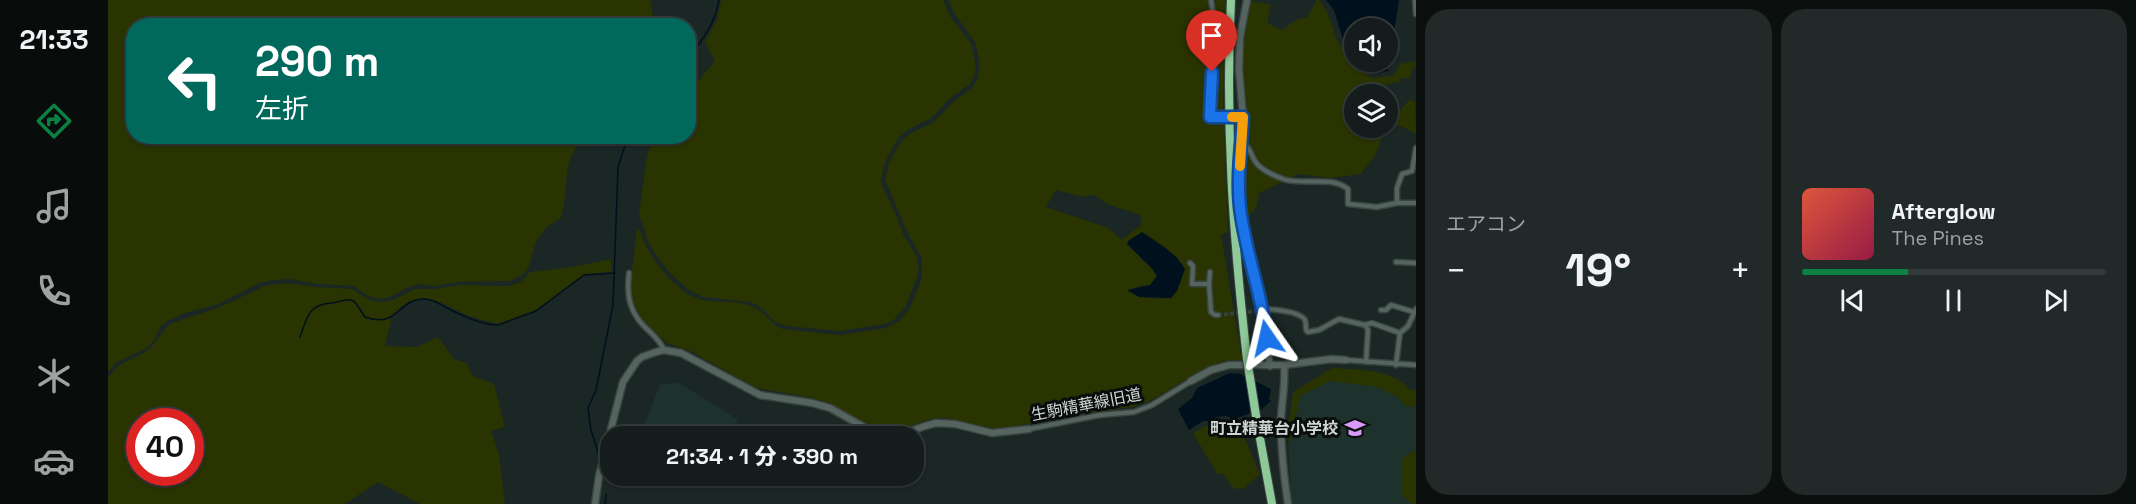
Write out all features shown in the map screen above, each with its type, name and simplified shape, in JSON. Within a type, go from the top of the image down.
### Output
[{"type":"highway","points":[[1233,0],[1235,207],[1233,231],[1247,359],[1274,504]]},
{"type":"street","points":[[1211,0],[1215,20],[1210,117],[1241,117]]},
{"type":"street","points":[[1247,0],[1240,37],[1239,69],[1242,143],[1239,177],[1241,214],[1259,292],[1270,366]]},
{"type":"street","points":[[1415,0],[1416,14]]},
{"type":"street","points":[[1242,143],[1248,146],[1257,165],[1281,178],[1301,183],[1327,182],[1345,186],[1348,189],[1348,204],[1377,207],[1397,203],[1416,203]]},
{"type":"street","points":[[1397,203],[1397,188],[1402,174],[1412,171],[1416,148]]},
{"type":"street","points":[[1396,262],[1416,262]]},
{"type":"street","points":[[1190,263],[1193,266],[1192,284],[1209,284]]},
{"type":"street","points":[[1210,272],[1211,312],[1218,315]]},
{"type":"street","points":[[629,273],[628,291],[631,306],[642,324],[660,341],[664,350]]},
{"type":"street","points":[[1382,310],[1386,310],[1390,305],[1415,311],[1408,326],[1400,333],[1396,365]]},
{"type":"street","points":[[1260,310],[1272,309],[1301,316],[1306,321],[1308,332],[1319,330],[1339,320],[1365,325],[1372,323],[1400,333]]},
{"type":"street","points":[[1365,325],[1368,330],[1366,362]]},
{"type":"street","points":[[595,504],[599,476],[626,377],[642,357],[664,350],[690,356],[760,395],[830,408],[860,426]]},
{"type":"street","name":"生駒精華線旧道","points":[[922,426],[936,423],[955,424],[992,433],[1029,429],[1100,415],[1134,412],[1152,405],[1219,367],[1270,366],[1332,359],[1416,365]]},
{"type":"street","points":[[1284,365],[1281,421],[1282,465],[1288,504]]},
{"type":"shaded area","name":"町立精華台小学校","points":[[1330,381],[1377,387],[1398,397],[1406,407],[1416,406],[1416,449],[1401,459],[1401,495],[1413,504],[1291,504],[1289,449],[1300,396]]},
{"type":"shaded area","points":[[679,383],[737,419],[736,426],[644,426],[660,384]]},
{"type":"green space","points":[[108,0],[650,0],[654,18],[126,18],[126,144],[578,144],[569,164],[561,218],[548,226],[536,241],[528,269],[510,281],[460,282],[433,286],[419,284],[391,297],[381,299],[370,297],[353,286],[317,284],[289,279],[259,283],[219,304],[188,312],[167,321],[160,327],[153,342],[147,348],[117,362],[108,372]]},
{"type":"green space","points":[[721,0],[943,0],[950,16],[971,44],[976,66],[970,84],[948,100],[932,118],[909,129],[898,138],[885,162],[881,180],[883,188],[903,234],[916,255],[919,268],[906,306],[893,321],[839,331],[777,323],[751,302],[703,297],[687,289],[669,272],[650,246],[639,214],[646,161],[651,144],[696,144],[696,84],[715,61],[705,42],[717,20]]},
{"type":"green space","points":[[948,0],[1226,0],[1223,99],[1228,232],[1221,235],[1242,360],[1229,360],[1209,366],[1150,401],[1133,407],[1001,429],[946,418],[936,418],[911,426],[869,426],[831,404],[813,398],[756,388],[692,352],[667,343],[643,321],[631,298],[630,287],[637,229],[640,230],[649,251],[664,272],[693,297],[749,305],[782,329],[840,335],[886,328],[899,321],[910,308],[922,278],[922,258],[907,232],[885,180],[889,163],[901,141],[911,133],[934,122],[951,104],[973,87],[978,77],[980,63],[975,42],[954,13]],"holes":[[[1056,190],[1083,197],[1095,195],[1107,204],[1135,213],[1141,216],[1141,225],[1122,240],[1108,228],[1046,207]],[[1142,232],[1179,259],[1166,299],[1139,297],[1137,286],[1150,285],[1157,276],[1153,268],[1140,259]]]},
{"type":"green space","points":[[1249,0],[1271,5],[1267,23],[1282,30],[1296,20],[1307,17],[1319,0],[1327,12],[1338,43],[1344,48],[1344,72],[1365,72],[1371,78],[1393,76],[1398,72],[1400,64],[1416,61],[1416,67],[1413,67],[1410,78],[1401,78],[1400,82],[1344,84],[1344,138],[1382,138],[1375,156],[1361,174],[1330,178],[1298,174],[1259,193],[1257,206],[1244,223],[1240,139],[1241,83]]},
{"type":"green space","points":[[1409,100],[1415,101],[1416,133],[1398,126],[1398,111]]},
{"type":"green space","points":[[611,259],[612,272],[584,274],[536,310],[498,324],[468,316],[435,300],[425,298],[409,301],[390,317],[385,346],[416,347],[438,337],[454,359],[467,363],[472,376],[494,384],[505,427],[491,431],[499,454],[505,504],[420,504],[378,482],[345,504],[108,504],[108,378],[119,365],[149,350],[169,324],[220,307],[267,285],[289,283],[352,289],[369,300],[381,302],[393,300],[415,289],[460,285],[507,286],[521,282],[530,272]]},
{"type":"green space","points":[[1332,368],[1364,370],[1394,378],[1411,390],[1416,390],[1416,406],[1406,407],[1398,397],[1377,387],[1330,381],[1300,396],[1289,449],[1288,428],[1293,392]]},
{"type":"green space","points":[[1221,419],[1238,422],[1260,474],[1245,488],[1234,489],[1222,473],[1217,474],[1193,433]]},
{"type":"green space","points":[[1416,449],[1416,504],[1413,504],[1401,495],[1401,459]]},
{"type":"water","points":[[1326,0],[1399,0],[1396,18],[1344,18],[1344,43],[1334,10]]},
{"type":"water","points":[[1142,232],[1171,253],[1185,269],[1177,291],[1171,298],[1139,297],[1127,290],[1150,285],[1157,276],[1127,244]]},
{"type":"water","points":[[1230,373],[1241,374],[1271,389],[1269,399],[1271,401],[1262,409],[1234,419],[1226,416],[1216,417],[1210,421],[1203,421],[1189,430],[1178,409],[1192,398],[1197,388]]},
{"type":"waterway","points":[[696,48],[715,16],[719,0]]},
{"type":"waterway","points":[[599,455],[591,430],[588,408],[596,390],[613,305],[618,167],[625,144]]},
{"type":"waterway","points":[[300,337],[313,309],[324,304],[346,300],[355,302],[365,317],[376,320],[391,317],[415,300],[428,299],[473,320],[498,325],[536,311],[584,275],[615,273]]},
{"type":"waterway","points":[[605,504],[606,494]]},
{"type":"tunnel","points":[[1218,315],[1256,311]]},
{"type":"slow traffic","points":[[1232,117],[1243,117],[1240,166]]},
{"type":"place","name":"町立精華台小学校","points":[[1355,428]]},
{"type":"route","points":[[1212,72],[1210,117],[1243,117],[1239,177],[1241,214],[1267,338]]}]
